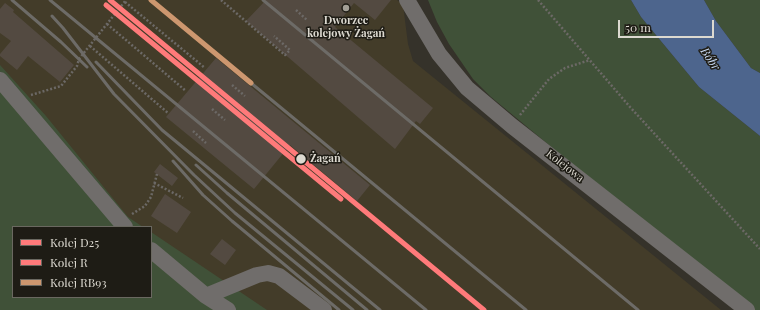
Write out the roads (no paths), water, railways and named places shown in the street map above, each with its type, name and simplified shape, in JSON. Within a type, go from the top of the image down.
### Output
[{"type":"street","name":"Kolejowa","points":[[407,0],[439,54],[467,88],[512,126],[747,310]]},
{"type":"street","points":[[0,80],[122,224]]},
{"type":"street","points":[[152,251],[206,296],[228,310]]},
{"type":"street","points":[[206,296],[257,275],[268,273],[279,276],[324,310]]},
{"type":"water","name":"Bóbr","points":[[631,0],[704,0],[716,21],[751,68],[760,73],[760,136],[699,87],[641,17]]},
{"type":"railway","points":[[12,0],[61,42],[87,67]]},
{"type":"railway","points":[[50,0],[426,310]]},
{"type":"railway","points":[[263,0],[638,310]]},
{"type":"railway","points":[[52,16],[114,94],[194,175],[235,213],[353,310]]},
{"type":"railway","points":[[96,62],[162,130],[380,310]]},
{"type":"railway","points":[[251,83],[526,310]]},
{"type":"railway","points":[[173,161],[203,195],[339,310]]},
{"type":"railway","points":[[196,165],[227,193],[367,310]]},
{"type":"rail line","name":"D25","points":[[110,0],[484,310]]},
{"type":"rail line","name":"RB93","points":[[151,0],[251,83]]},
{"type":"rail line","name":"R","points":[[106,5],[341,199]]},
{"type":"place","name":"Dworzec kolejowy Żagań","points":[[346,8]]},
{"type":"place","name":"Żagań","points":[[301,159]]}]
